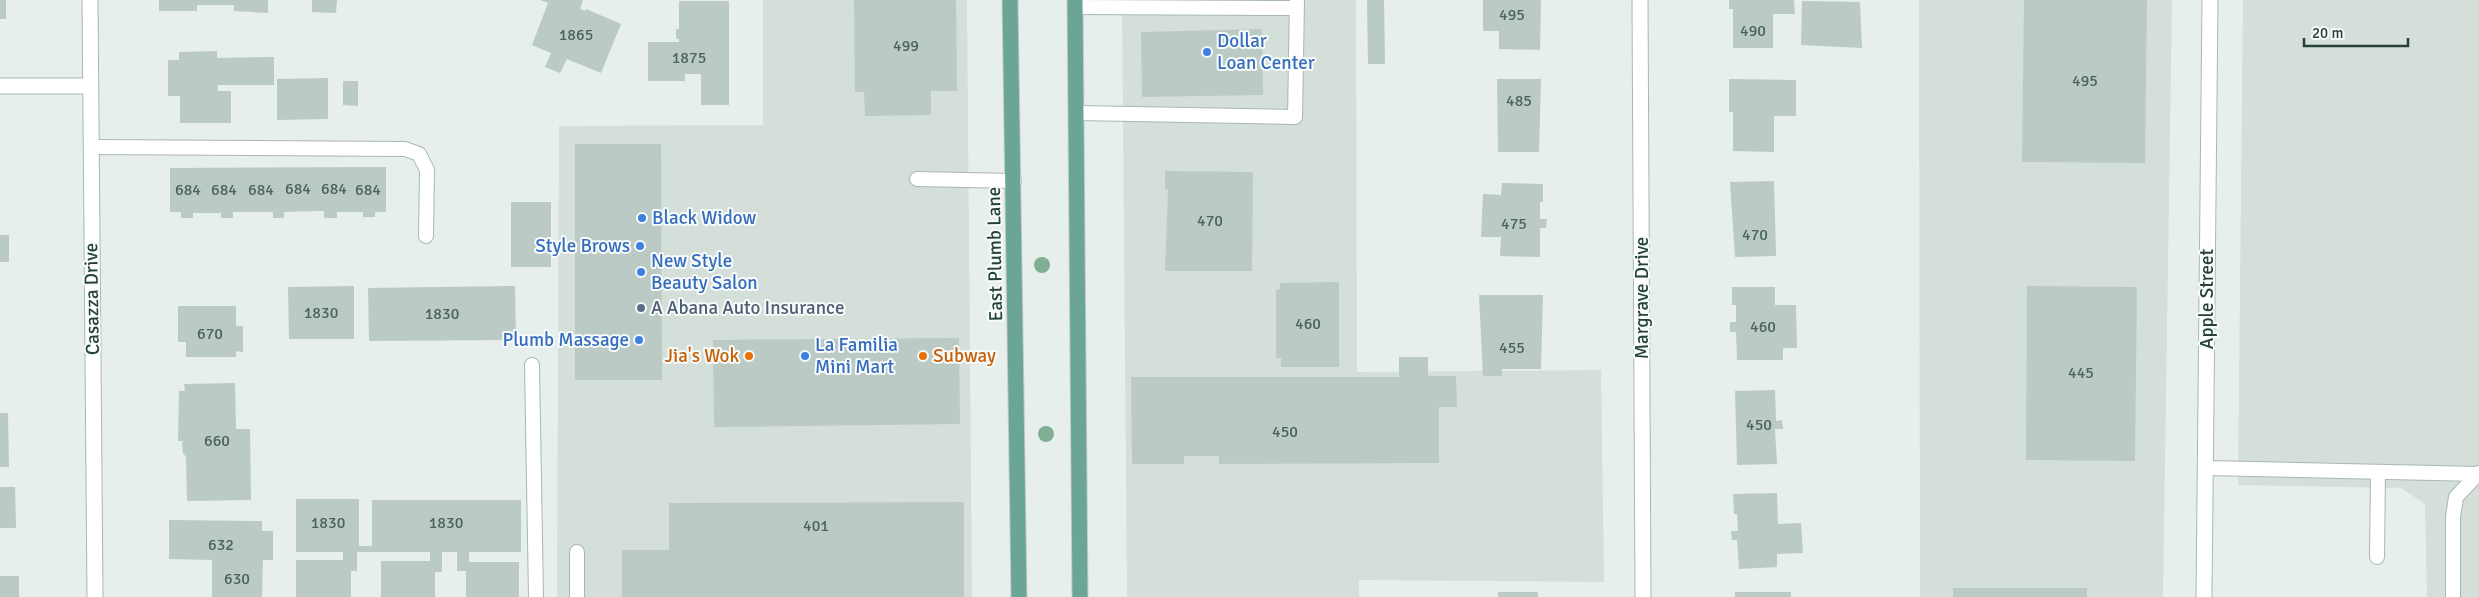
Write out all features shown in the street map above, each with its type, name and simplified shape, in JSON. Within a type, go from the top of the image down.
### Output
[{"type":"main road","name":"East Plumb Lane","points":[[1010,0],[1019,597]]},
{"type":"main road","points":[[1075,3],[1080,597]]},
{"type":"street","name":"Casazza Drive","points":[[90,0],[95,597]]},
{"type":"street","name":"Margrave Drive","points":[[1640,0],[1643,597]]},
{"type":"street","name":"Apple Street","points":[[2204,597],[2210,0]]},
{"type":"street","points":[[0,86],[90,86]]},
{"type":"lane","points":[[1075,3],[1297,4],[1295,118],[1076,113]]},
{"type":"lane","points":[[91,148],[405,149],[419,154],[427,170],[426,236]]},
{"type":"lane","points":[[917,179],[1014,180]]},
{"type":"lane","points":[[532,365],[536,597]]},
{"type":"lane","points":[[2206,468],[2479,474]]},
{"type":"lane","points":[[2377,557],[2378,472]]},
{"type":"lane","points":[[2454,597],[2453,517],[2456,497],[2479,474]]},
{"type":"lane","points":[[577,552],[577,597]]},
{"type":"shaded area","points":[[763,0],[967,0],[972,597],[557,597],[559,126],[763,125]]},
{"type":"shaded area","points":[[1122,0],[1356,0],[1357,372],[1601,370],[1604,582],[1359,580],[1359,597],[1127,597]]},
{"type":"shaded area","points":[[1919,0],[2172,0],[2163,597],[1920,597]]},
{"type":"shaded area","points":[[2243,0],[2479,0],[2479,597],[2427,597],[2425,504],[2401,488],[2238,485]]},
{"type":"building","points":[[0,0],[6,0],[6,19],[0,19]]},
{"type":"building","points":[[159,0],[268,0],[268,13],[234,11],[234,5],[197,5],[197,11],[159,11]]},
{"type":"building","points":[[312,0],[337,0],[336,13],[312,12]]},
{"type":"building","points":[[540,0],[583,0],[580,9],[585,11],[586,9],[621,24],[601,73],[567,59],[560,73],[545,67],[551,53],[532,45],[548,3]]},
{"type":"building","points":[[854,0],[956,0],[957,91],[931,91],[931,115],[865,116],[864,92],[855,92]]},
{"type":"building","points":[[1367,0],[1384,0],[1385,64],[1368,64]]},
{"type":"building","points":[[1483,0],[1541,0],[1540,50],[1499,49],[1499,31],[1483,31]]},
{"type":"building","points":[[1729,0],[1794,0],[1795,14],[1773,14],[1773,48],[1733,48],[1733,9],[1729,9]]},
{"type":"building","points":[[2024,0],[2147,0],[2145,163],[2022,162]]},
{"type":"building","points":[[679,1],[729,1],[729,105],[701,105],[701,74],[685,74],[685,81],[648,81],[648,42],[679,42],[679,39],[676,39],[676,29],[679,29]]},
{"type":"building","points":[[1802,1],[1860,2],[1862,48],[1801,45]]},
{"type":"building","points":[[1262,29],[1263,95],[1142,97],[1141,32]]},
{"type":"building","points":[[217,51],[217,58],[274,57],[274,85],[218,85],[218,91],[231,91],[231,123],[180,123],[180,96],[168,96],[168,60],[179,60],[179,52]]},
{"type":"building","points":[[328,78],[328,119],[277,120],[277,79]]},
{"type":"building","points":[[1497,79],[1541,79],[1539,152],[1498,152]]},
{"type":"building","points":[[1729,79],[1796,80],[1796,116],[1774,116],[1774,152],[1733,151],[1733,112],[1729,112]]},
{"type":"building","points":[[343,81],[358,81],[358,106],[343,105]]},
{"type":"building","points":[[575,144],[661,144],[662,380],[575,380]]},
{"type":"building","points":[[386,167],[386,212],[375,212],[375,217],[363,217],[363,212],[337,212],[337,218],[324,218],[324,211],[317,211],[284,212],[284,218],[273,218],[273,212],[233,212],[233,218],[221,218],[221,213],[193,213],[193,218],[181,218],[181,212],[170,212],[170,168]]},
{"type":"building","points":[[1165,171],[1253,172],[1252,271],[1165,271],[1168,189],[1165,189]]},
{"type":"building","points":[[1774,181],[1776,256],[1735,257],[1730,182]]},
{"type":"building","points":[[1502,183],[1543,184],[1543,202],[1540,202],[1540,219],[1547,219],[1546,228],[1540,228],[1540,257],[1500,256],[1501,237],[1481,237],[1483,194],[1501,195]]},
{"type":"building","points":[[511,202],[551,202],[551,267],[511,267]]},
{"type":"building","points":[[0,235],[9,235],[9,262],[0,262]]},
{"type":"building","points":[[1339,282],[1339,367],[1281,367],[1281,358],[1276,358],[1276,290],[1280,289],[1280,283]]},
{"type":"building","points":[[354,286],[354,339],[289,339],[288,287]]},
{"type":"building","points":[[515,286],[516,340],[369,341],[368,288]]},
{"type":"building","points":[[2027,286],[2137,287],[2135,461],[2026,460]]},
{"type":"building","points":[[1732,287],[1775,287],[1775,305],[1796,305],[1797,348],[1783,348],[1783,360],[1737,360],[1736,332],[1730,332],[1730,322],[1736,322],[1736,305],[1732,305]]},
{"type":"building","points":[[1479,295],[1543,295],[1541,369],[1502,369],[1502,376],[1483,376]]},
{"type":"building","points":[[178,306],[236,306],[236,326],[243,326],[243,352],[236,351],[236,357],[186,357],[186,342],[178,342]]},
{"type":"building","points":[[959,338],[960,424],[714,427],[713,340]]},
{"type":"building","points":[[1399,357],[1428,357],[1428,376],[1456,376],[1457,407],[1439,407],[1439,463],[1219,464],[1219,456],[1184,456],[1184,464],[1132,464],[1131,377],[1399,377]]},
{"type":"building","points":[[235,383],[236,429],[250,429],[251,500],[187,501],[186,457],[183,453],[182,442],[184,441],[178,441],[179,391],[185,391],[184,384]]},
{"type":"building","points":[[1775,390],[1776,421],[1782,420],[1783,429],[1775,429],[1777,464],[1737,465],[1735,391]]},
{"type":"building","points":[[0,413],[8,413],[9,467],[0,467]]},
{"type":"building","points":[[0,487],[15,487],[16,528],[0,528]]},
{"type":"building","points":[[1777,493],[1778,524],[1801,523],[1803,553],[1777,554],[1777,567],[1739,569],[1737,540],[1732,540],[1731,531],[1738,531],[1737,514],[1734,514],[1733,494]]},
{"type":"building","points":[[296,499],[359,499],[359,546],[372,546],[372,500],[521,500],[521,552],[469,552],[469,562],[519,562],[519,597],[466,597],[466,571],[457,571],[457,552],[442,552],[442,572],[435,572],[435,597],[381,597],[381,561],[430,561],[430,552],[357,552],[357,571],[351,571],[351,597],[296,597],[296,560],[343,560],[343,552],[296,552]]},
{"type":"building","points":[[964,502],[964,597],[622,597],[622,550],[669,550],[669,503]]},
{"type":"building","points":[[169,520],[262,521],[262,531],[273,531],[273,560],[263,560],[262,597],[212,597],[212,560],[169,559]]},
{"type":"building","points":[[0,576],[19,576],[19,597],[0,597]]},
{"type":"building","points":[[1953,588],[2087,588],[2087,597],[1953,597]]},
{"type":"building","points":[[1498,592],[1538,592],[1538,597],[1498,597]]},
{"type":"building","points":[[1735,592],[1791,592],[1791,597],[1735,597]]},
{"type":"place","name":"Dollar Loan Center","points":[[1207,52]]},
{"type":"place","name":"Black Widow","points":[[642,218]]},
{"type":"place","name":"Style Brows","points":[[640,246]]},
{"type":"place","name":"New Style Beauty Salon","points":[[641,272]]},
{"type":"place","name":"A Abana Auto Insurance","points":[[641,308]]},
{"type":"place","name":"Plumb Massage","points":[[639,340]]},
{"type":"place","name":"Jia's Wok","points":[[749,356]]},
{"type":"place","name":"La Familia Mini Mart","points":[[805,356]]},
{"type":"place","name":"Subway","points":[[923,356]]}]
